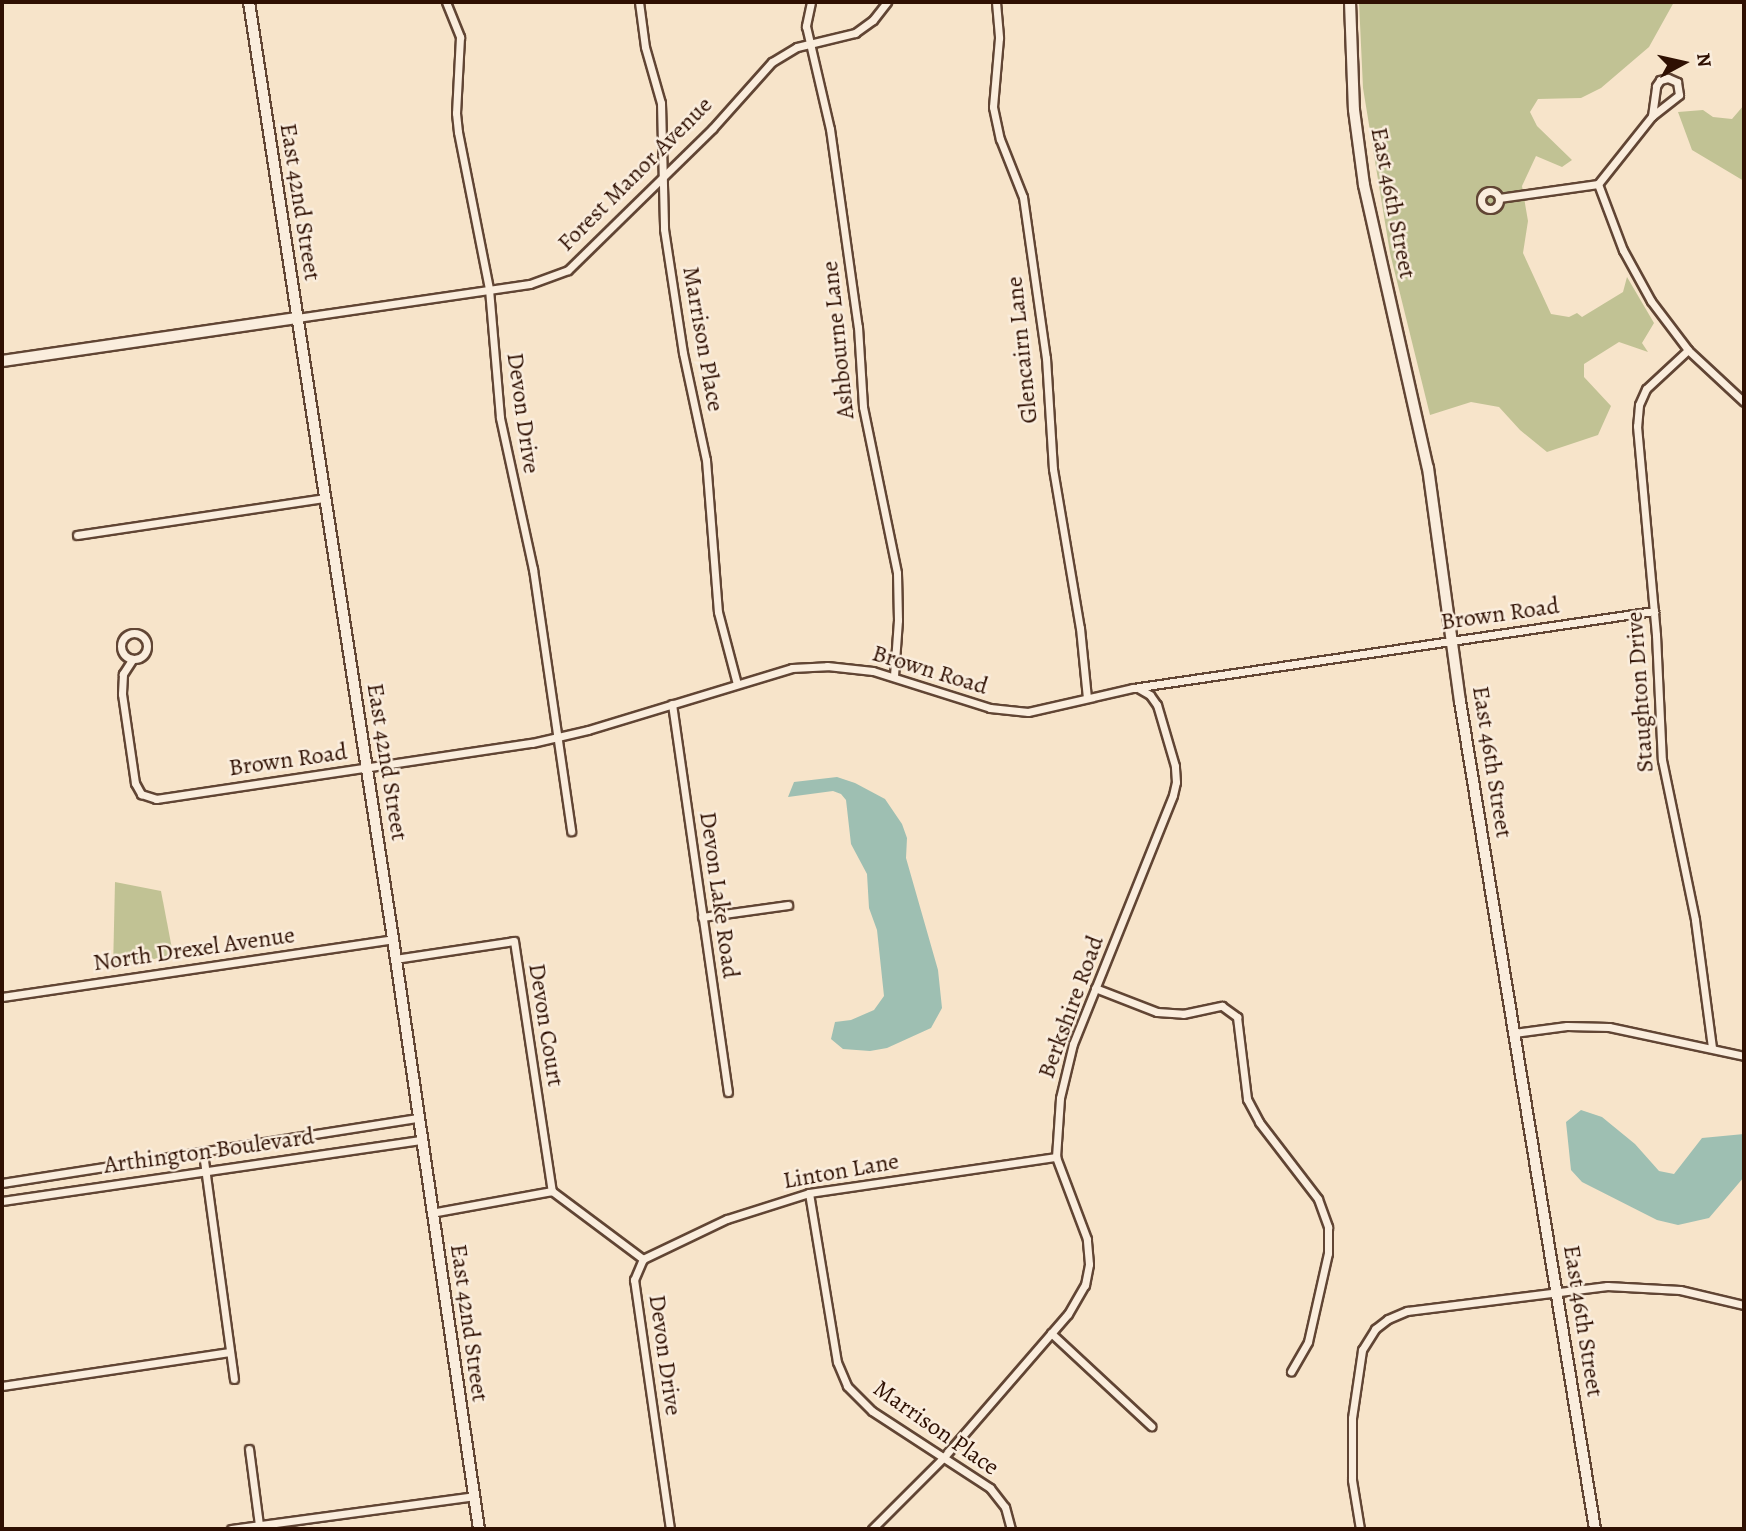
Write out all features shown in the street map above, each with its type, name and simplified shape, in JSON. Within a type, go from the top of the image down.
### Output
[{"type":"main road","name":"East 46th Street","points":[[1350,2],[1354,110],[1364,185],[1428,468],[1452,640],[1595,1529]]},
{"type":"street","name":"East 42nd Street","points":[[249,2],[396,958],[479,1529]]},
{"type":"street","name":"Devon Drive","points":[[446,2],[460,37],[456,113],[489,289],[502,428],[533,569],[571,831]]},
{"type":"street","name":"Marrison Place","points":[[639,2],[645,47],[661,103],[664,229],[679,330],[710,485],[712,562],[718,612],[737,684]]},
{"type":"street","name":"Ashbourne Lane","points":[[811,2],[806,26],[830,129],[858,327],[863,407],[895,560],[899,611],[894,676]]},
{"type":"street","name":"Forest Manor Avenue","points":[[2,361],[530,284],[568,270],[712,130],[772,62],[789,50],[855,33],[873,20],[887,2]]},
{"type":"street","name":"Glencairn Lane","points":[[996,2],[999,38],[993,99],[996,123],[1023,197],[1046,358],[1053,469],[1080,628],[1087,698]]},
{"type":"street","points":[[1499,198],[1598,184],[1652,116],[1676,98],[1680,92],[1677,82],[1668,78],[1660,80],[1652,116]]},
{"type":"street","points":[[1598,184],[1634,272],[1651,301],[1688,350],[1744,401]]},
{"type":"street","name":"Staughton Drive","points":[[1688,350],[1652,383],[1638,409],[1654,611],[1662,760],[1696,920],[1712,1048]]},
{"type":"street","points":[[77,535],[325,498]]},
{"type":"street","name":"Brown Road","points":[[132,660],[123,674],[122,694],[135,783],[144,796],[160,798],[558,737],[779,670],[810,667],[852,668],[894,676],[1002,711],[1045,710],[1136,688],[1654,611]]},
{"type":"street","name":"Berkshire Road","points":[[872,1529],[944,1457],[1076,1304],[1085,1285],[1089,1264],[1083,1226],[1056,1157],[1058,1110],[1064,1077],[1095,988],[1175,789],[1175,766],[1157,705],[1148,693],[1136,688]]},
{"type":"street","name":"Devon Lake Road","points":[[672,704],[728,1092]]},
{"type":"street","points":[[702,917],[788,905]]},
{"type":"street","name":"North Drexel Avenue","points":[[2,997],[393,939]]},
{"type":"street","name":"Devon Court","points":[[396,958],[514,941],[552,1191]]},
{"type":"street","points":[[1095,988],[1157,1013],[1183,1014],[1222,1006],[1237,1017],[1247,1099],[1259,1122],[1318,1199],[1328,1227],[1327,1257],[1308,1342],[1291,1372]]},
{"type":"street","points":[[1514,1033],[1555,1027],[1601,1026],[1744,1056]]},
{"type":"street","name":"Arthington Boulevard","points":[[2,1182],[418,1118]]},
{"type":"street","name":"Arthington Boulevard","points":[[2,1201],[421,1140]]},
{"type":"street","points":[[203,1153],[234,1379]]},
{"type":"street","name":"Linton Lane","points":[[643,1259],[727,1219],[809,1194],[1056,1157]]},
{"type":"street","points":[[431,1213],[552,1191],[643,1259]]},
{"type":"street","name":"Marrison Place","points":[[809,1194],[837,1362],[843,1378],[865,1405],[996,1493],[1007,1511],[1011,1529]]},
{"type":"street","name":"Devon Drive","points":[[643,1259],[634,1280],[670,1529]]},
{"type":"street","points":[[1360,1529],[1352,1480],[1351,1425],[1359,1362],[1370,1336],[1388,1319],[1407,1311],[1557,1292],[1642,1286],[1692,1292],[1744,1305]]},
{"type":"street","points":[[1051,1334],[1151,1426]]},
{"type":"street","points":[[2,1386],[229,1352]]},
{"type":"street","points":[[249,1449],[259,1525]]},
{"type":"street","points":[[231,1529],[474,1496]]},
{"type":"green space","points":[[1359,2],[1674,2],[1649,47],[1601,88],[1581,98],[1538,99],[1530,112],[1537,126],[1572,160],[1562,167],[1536,156],[1522,186],[1528,221],[1523,253],[1551,314],[1569,317],[1577,313],[1582,317],[1623,292],[1627,277],[1654,323],[1642,343],[1648,352],[1619,342],[1584,364],[1584,377],[1611,406],[1598,435],[1547,452],[1520,430],[1499,407],[1471,402],[1430,415],[1390,253],[1363,88]]},
{"type":"green space","points":[[1744,105],[1744,181],[1692,150],[1678,112],[1703,110],[1713,117],[1732,119]]},
{"type":"green space","points":[[115,882],[161,891],[173,954],[113,970]]},
{"type":"shaded area","points":[[837,777],[885,799],[902,824],[907,838],[906,858],[938,970],[942,1008],[931,1028],[887,1048],[870,1051],[843,1049],[831,1039],[835,1022],[851,1020],[874,1010],[884,996],[877,930],[869,908],[867,874],[851,844],[846,800],[833,791],[788,797],[794,782]]},
{"type":"shaded area","points":[[1581,1110],[1602,1117],[1635,1144],[1659,1171],[1674,1174],[1702,1138],[1744,1134],[1744,1177],[1709,1218],[1678,1225],[1657,1220],[1582,1182],[1571,1170],[1566,1122]]}]
